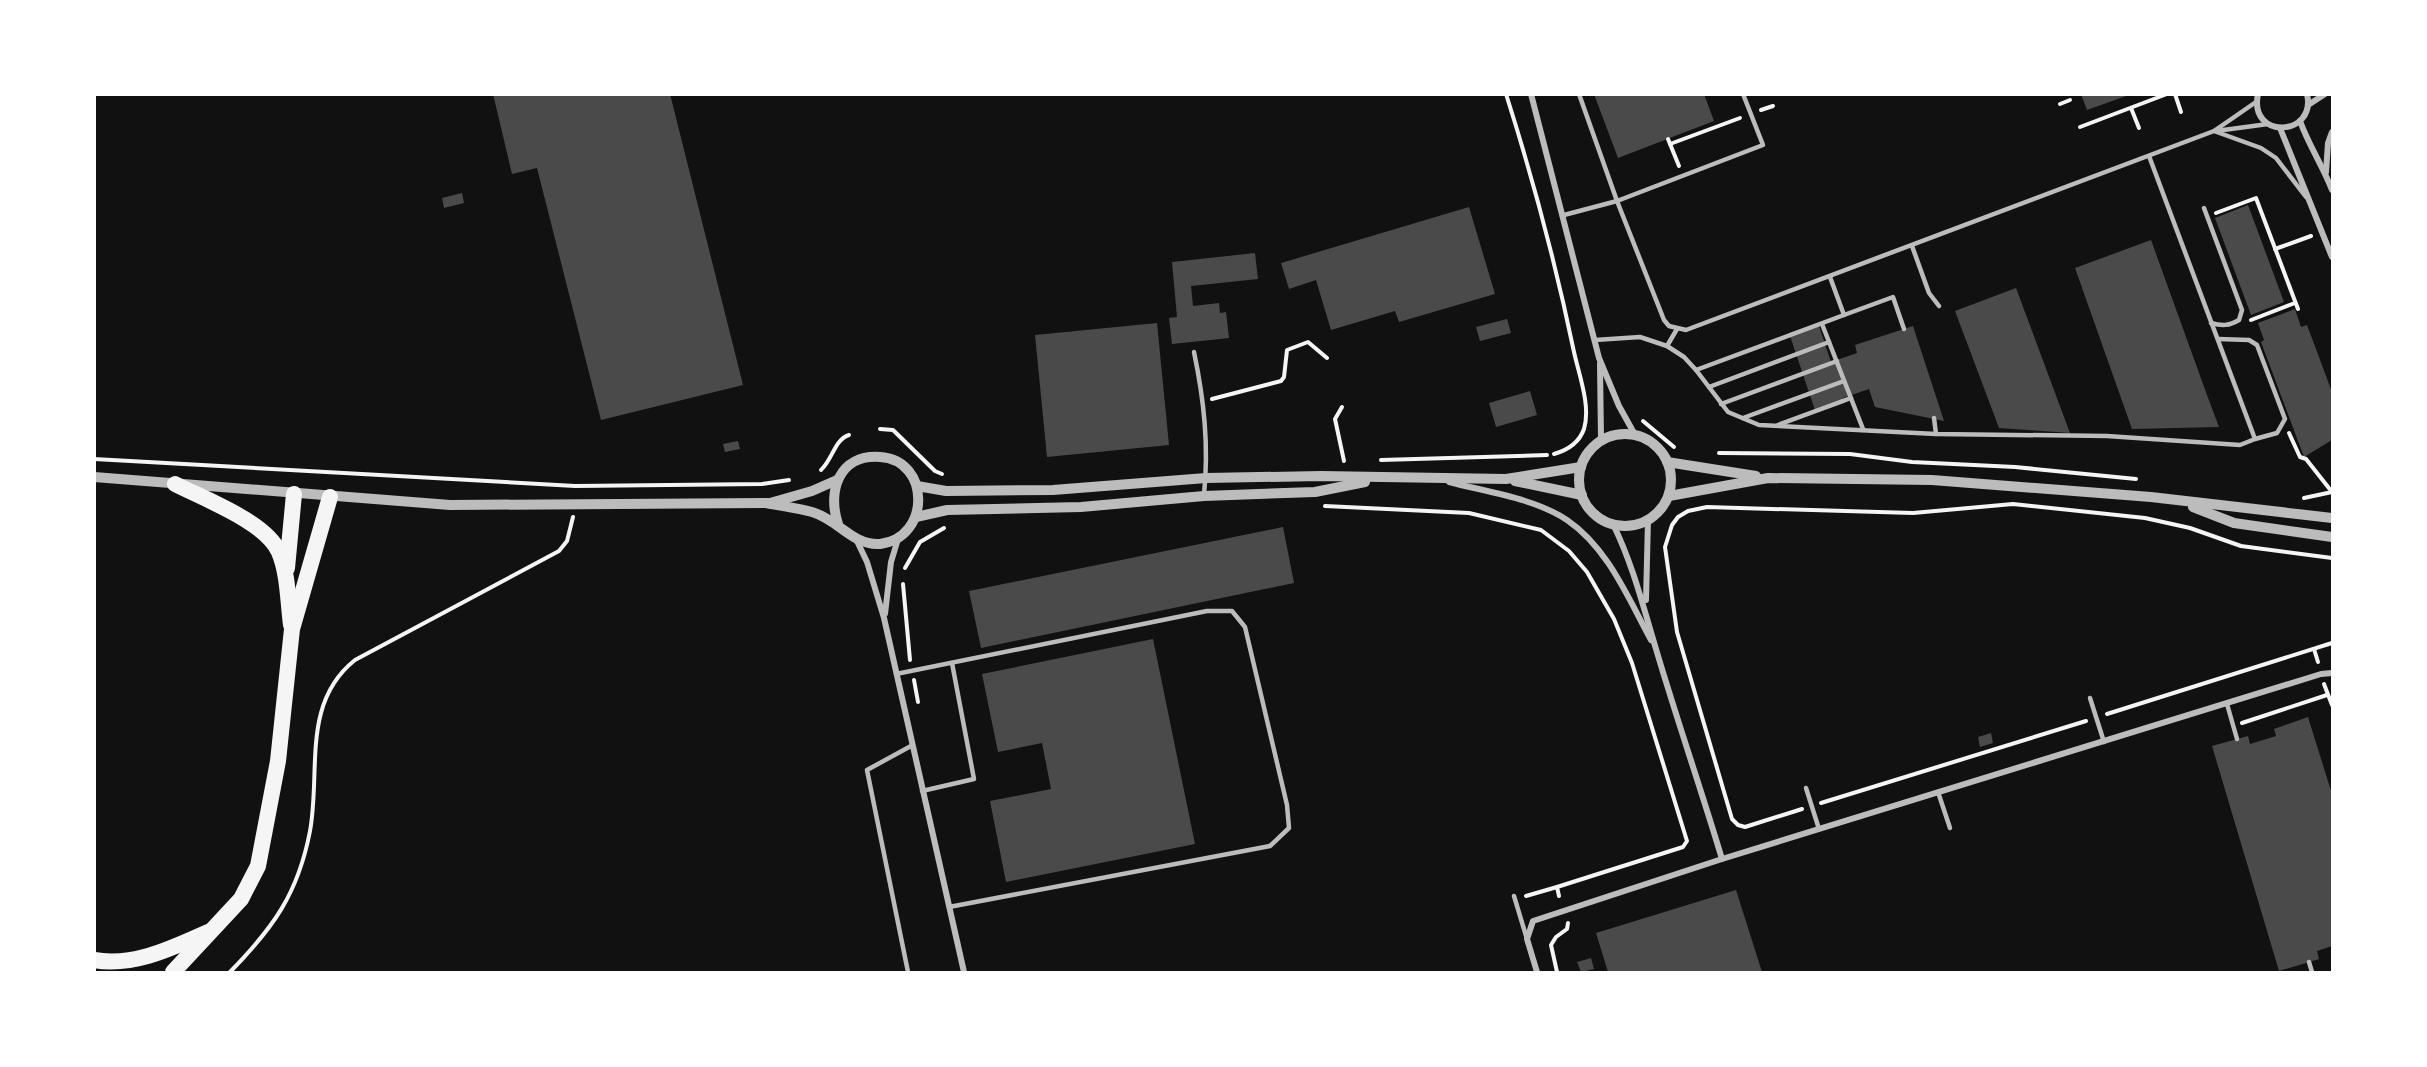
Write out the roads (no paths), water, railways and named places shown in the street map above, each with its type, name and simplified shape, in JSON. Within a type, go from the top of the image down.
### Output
[{"type":"highway","points":[[175,484],[238,515],[262,530],[278,551],[286,581],[292,629]]},
{"type":"highway","points":[[286,581],[294,494]]},
{"type":"highway","points":[[174,972],[217,928],[251,882],[264,844],[278,761],[292,629],[330,497]]},
{"type":"highway","points":[[94,960],[109,963],[134,960],[170,949],[217,928]]},
{"type":"street","points":[[1531,94],[1599,358],[1619,406],[1635,433],[1654,444],[1667,462],[1671,479],[1669,496],[1648,520],[1628,526],[1613,524],[1594,513],[1582,495],[1579,481],[1581,467],[1588,452],[1601,440],[1612,435],[1635,433]]},
{"type":"street","points":[[2307,94],[2308,105]]},
{"type":"street","points":[[2257,98],[2259,115],[2268,124],[2280,128],[2295,125],[2300,121],[2308,105],[2325,94]]},
{"type":"street","points":[[2300,121],[2309,147],[2325,172],[2332,190]]},
{"type":"street","points":[[2280,128],[2332,258]]},
{"type":"street","points":[[2325,172],[2328,143],[2332,132]]},
{"type":"street","points":[[1599,358],[1601,440]]},
{"type":"street","points":[[766,503],[812,491],[837,480],[854,462],[878,457],[899,463],[907,469],[917,486],[919,507],[916,517],[898,538],[891,562],[884,618]]},
{"type":"street","points":[[1667,462],[1768,478],[1932,480],[2151,497],[2332,518]]},
{"type":"street","points":[[917,486],[946,491],[1053,490],[1206,478],[1321,476],[1506,479],[1581,467]]},
{"type":"street","points":[[94,477],[450,505],[766,503],[812,512],[838,524],[857,541],[867,562],[884,618],[911,746],[964,972]]},
{"type":"street","points":[[916,517],[947,510],[1081,507],[1204,496],[1315,492],[1386,478]]},
{"type":"street","points":[[1437,478],[1512,499],[1567,520],[1583,533],[1606,560],[1656,648]]},
{"type":"street","points":[[1669,496],[1768,478]]},
{"type":"street","points":[[1506,479],[1582,495]]},
{"type":"street","points":[[837,480],[833,496],[838,524]]},
{"type":"street","points":[[2179,502],[2293,512],[2332,510]]},
{"type":"street","points":[[2179,502],[2234,523],[2332,537]]},
{"type":"street","points":[[1646,607],[1648,520]]},
{"type":"street","points":[[1613,524],[1628,553],[1646,607],[1656,648],[1722,859]]},
{"type":"street","points":[[857,541],[879,544],[898,538]]},
{"type":"street","points":[[1537,972],[1527,939],[1533,921],[1722,859],[2332,673]]},
{"type":"lane","points":[[1579,94],[1617,201],[1661,313],[1669,326],[1686,330],[2214,131],[2268,124]]},
{"type":"lane","points":[[1564,215],[1617,201],[1762,145],[1743,94]]},
{"type":"lane","points":[[2214,131],[2257,98]]},
{"type":"lane","points":[[2214,131],[2261,148],[2276,158],[2313,206]]},
{"type":"lane","points":[[2149,156],[2255,439]]},
{"type":"lane","points":[[2204,208],[2242,310],[2240,320],[2233,324],[2222,326],[2211,323]]},
{"type":"lane","points":[[1912,246],[1929,293],[1939,306]]},
{"type":"lane","points":[[1830,277],[1845,315]]},
{"type":"lane","points":[[1696,370],[1893,297],[1904,329]]},
{"type":"lane","points":[[1822,324],[1863,429]]},
{"type":"lane","points":[[1667,346],[1677,329]]},
{"type":"lane","points":[[1595,340],[1640,337],[1667,346],[1684,357],[1728,412],[1759,425],[1936,434],[2108,436],[2240,445],[2270,436],[2285,419],[2257,345],[2249,340],[2218,339]]},
{"type":"lane","points":[[1709,387],[1830,342]]},
{"type":"lane","points":[[1194,352],[1204,401],[1206,478],[1204,496]]},
{"type":"lane","points":[[1721,404],[1837,361]]},
{"type":"lane","points":[[1743,418],[1844,381]]},
{"type":"lane","points":[[1776,426],[1851,398]]},
{"type":"lane","points":[[1934,418],[1936,434]]},
{"type":"lane","points":[[896,674],[1207,611],[1232,611],[1245,627],[1287,805],[1289,828],[1270,846],[949,907]]},
{"type":"lane","points":[[922,791],[975,779],[952,663]]},
{"type":"lane","points":[[2090,698],[2104,742]]},
{"type":"lane","points":[[2227,704],[2237,739]]},
{"type":"lane","points":[[908,972],[867,770],[911,746]]},
{"type":"lane","points":[[1806,788],[1819,829]]},
{"type":"lane","points":[[1938,792],[1950,828]]},
{"type":"lane","points":[[1514,898],[1527,939]]},
{"type":"lane","points":[[2309,962],[2312,972]]}]
